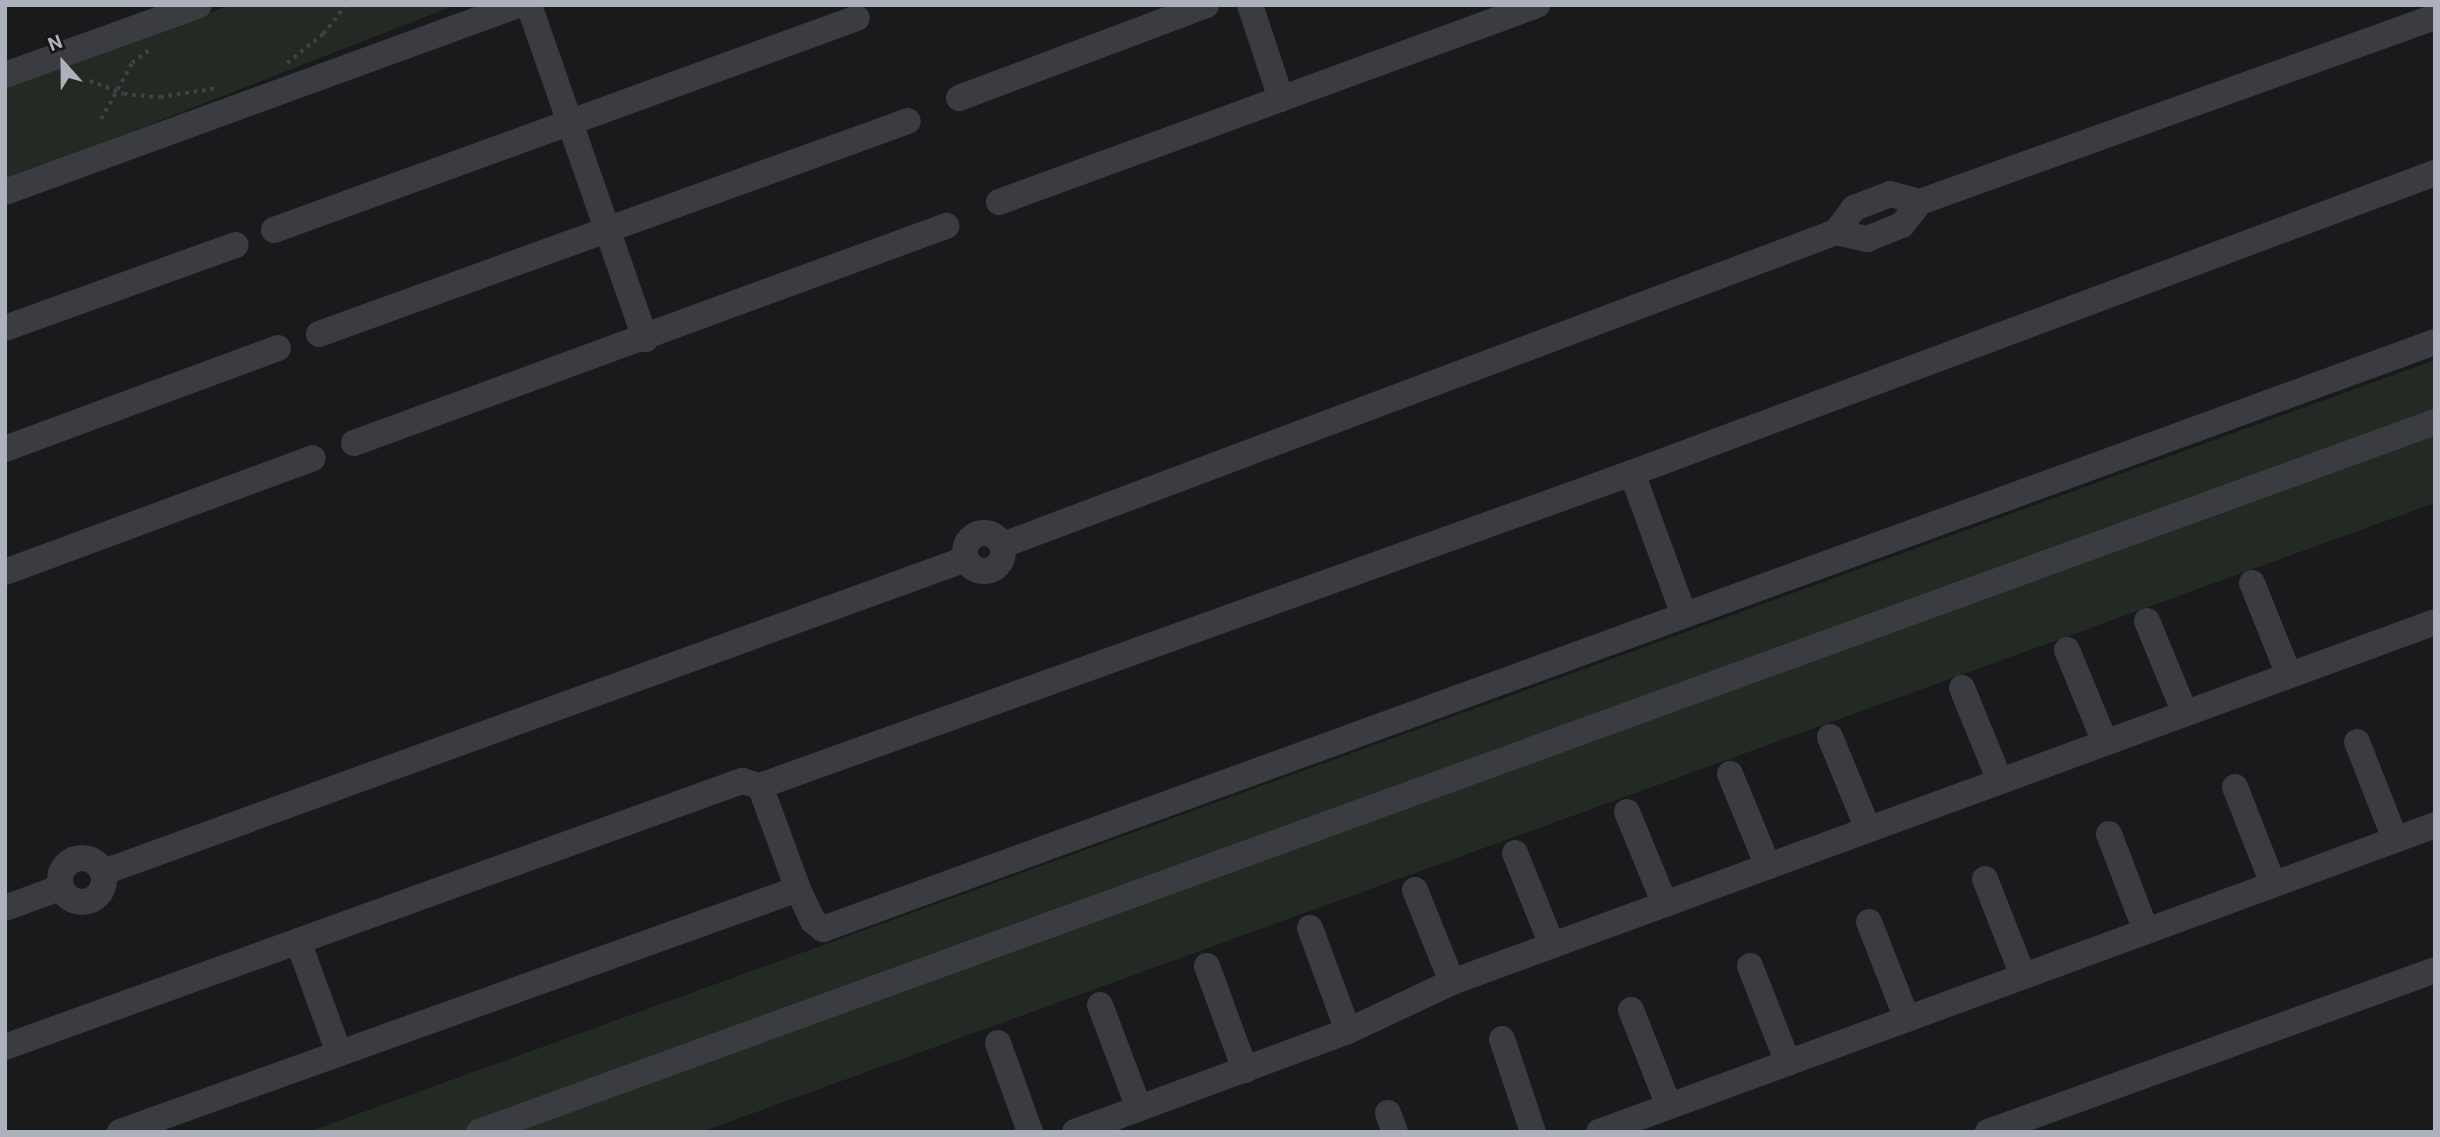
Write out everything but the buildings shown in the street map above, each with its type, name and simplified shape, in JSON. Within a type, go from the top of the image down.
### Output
[{"type":"street","points":[[5,75],[199,5]]},
{"type":"street","points":[[5,192],[518,5]]},
{"type":"street","points":[[529,5],[645,339]]},
{"type":"street","points":[[959,98],[1206,5]]},
{"type":"street","points":[[1250,5],[1281,99]]},
{"type":"street","points":[[999,202],[1537,5]]},
{"type":"street","points":[[5,908],[60,888],[61,870],[74,858],[92,859],[104,872],[966,559],[967,544],[978,534],[993,534],[1003,545],[1836,232],[1867,239],[1902,225],[1920,202],[2435,17]]},
{"type":"street","points":[[274,230],[857,18]]},
{"type":"street","points":[[319,334],[908,121]]},
{"type":"street","points":[[5,1047],[742,781],[760,786],[1632,473],[2435,173]]},
{"type":"street","points":[[354,443],[645,339],[946,226]]},
{"type":"street","points":[[5,328],[235,245]]},
{"type":"street","points":[[760,786],[798,889],[813,921],[823,929],[2435,342]]},
{"type":"street","points":[[5,449],[278,348]]},
{"type":"street","points":[[479,1132],[2435,422]]},
{"type":"street","points":[[8,564],[313,458]]},
{"type":"street","points":[[1632,473],[1684,615]]},
{"type":"street","points":[[2252,583],[2290,675]]},
{"type":"street","points":[[2147,621],[2185,713]]},
{"type":"street","points":[[1075,1132],[1348,1031],[1452,982],[2435,622]]},
{"type":"street","points":[[2067,650],[2105,742]]},
{"type":"street","points":[[1962,688],[2000,781]]},
{"type":"street","points":[[1830,737],[1868,829]]},
{"type":"street","points":[[2357,742],[2395,839]]},
{"type":"street","points":[[1730,774],[1768,866]]},
{"type":"street","points":[[2235,787],[2273,884]]},
{"type":"street","points":[[1627,812],[1665,904]]},
{"type":"street","points":[[1599,1132],[2435,825]]},
{"type":"street","points":[[2109,834],[2146,931]]},
{"type":"street","points":[[1515,853],[1552,945]]},
{"type":"street","points":[[1985,879],[2023,976]]},
{"type":"street","points":[[120,1132],[798,889]]},
{"type":"street","points":[[1415,890],[1452,982]]},
{"type":"street","points":[[1869,922],[1907,1019]]},
{"type":"street","points":[[1310,928],[1348,1031]]},
{"type":"street","points":[[298,941],[339,1053]]},
{"type":"street","points":[[1207,966],[1245,1070]]},
{"type":"street","points":[[1750,966],[1788,1063]]},
{"type":"street","points":[[1987,1132],[2435,970]]},
{"type":"street","points":[[1100,1005],[1139,1108]]},
{"type":"street","points":[[1631,1010],[1669,1106]]},
{"type":"street","points":[[1502,1039],[1533,1132]]},
{"type":"street","points":[[998,1043],[1030,1132]]},
{"type":"path","points":[[275,68],[323,34],[346,5]]},
{"type":"path","points":[[101,119],[113,90],[132,64],[160,42]]},
{"type":"path","points":[[90,81],[113,90],[160,97],[230,84]]},
{"type":"shaded area","points":[[231,5],[456,5],[5,181],[5,88]]},
{"type":"shaded area","points":[[2435,360],[2435,503],[701,1132],[308,1132]]}]
